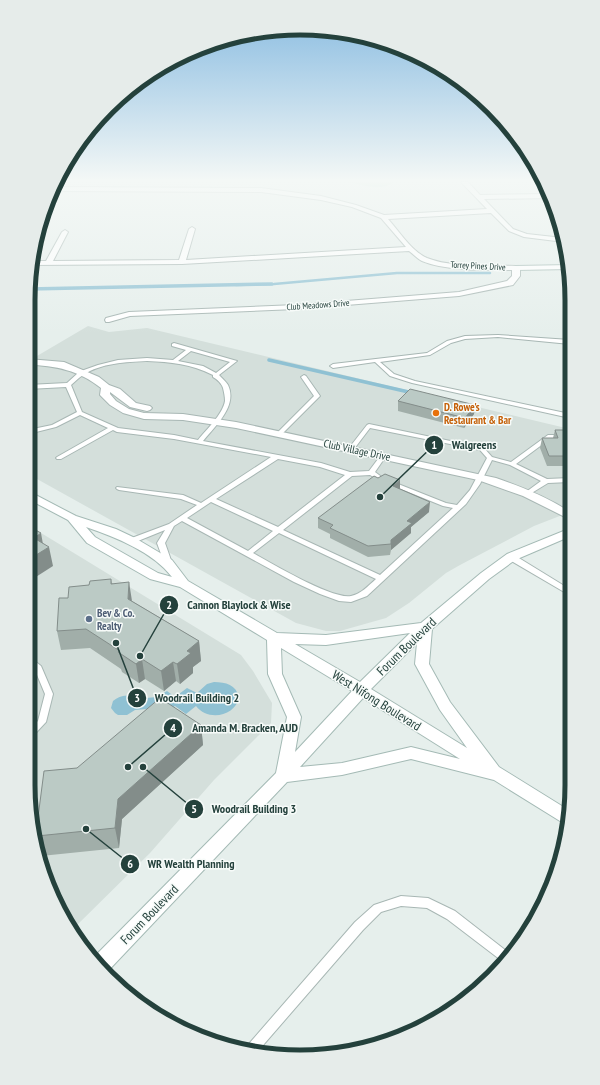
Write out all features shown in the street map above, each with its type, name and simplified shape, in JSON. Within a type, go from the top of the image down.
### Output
[{"type":"street","points":[[48,263],[65,233]]},
{"type":"street","points":[[182,262],[191,233]]},
{"type":"street","name":"Torrey Pines Drive","points":[[397,233],[411,249],[424,259],[444,264],[468,267],[563,267]]},
{"type":"street","points":[[518,233],[526,236],[547,240],[558,240]]},
{"type":"street","points":[[37,263],[182,262],[411,249]]},
{"type":"street","name":"Club Meadows Drive","points":[[109,320],[129,314],[288,308],[459,294],[510,283],[516,276],[516,268]]},
{"type":"street","name":"Club Village Drive","points":[[35,362],[61,364],[96,379],[106,387],[105,396],[126,411],[144,416],[183,417],[217,421],[352,448],[480,477],[528,492],[565,514]]},
{"type":"street","name":"West Nifong Boulevard","points":[[35,498],[72,518],[112,532],[168,563],[184,584]]},
{"type":"street","name":"West Nifong Boulevard","points":[[72,518],[91,540],[154,576],[184,584],[362,690],[563,816]]},
{"type":"street","name":"Forum Boulevard","points":[[103,962],[283,776],[362,690],[425,627],[485,576],[511,557],[565,534]]},
{"type":"street","points":[[425,627],[422,664],[445,706],[495,774],[410,753],[342,769],[283,776],[294,717],[275,674],[274,638],[326,640],[370,633],[425,627]]},
{"type":"lane","points":[[333,366],[377,362],[428,354],[449,342],[465,338],[498,336],[565,342]]},
{"type":"lane","points":[[174,345],[234,361],[216,376]]},
{"type":"lane","points":[[175,360],[191,349]]},
{"type":"lane","points":[[35,387],[68,385],[83,373],[116,362],[130,360],[175,360],[203,369],[216,376],[225,386],[229,400],[217,421],[199,442]]},
{"type":"lane","points":[[377,362],[392,375],[414,382],[565,415]]},
{"type":"lane","points":[[279,434],[317,396],[304,377]]},
{"type":"lane","points":[[68,385],[80,413],[118,430],[174,437],[321,465],[350,474],[371,473],[381,479],[445,505],[458,507]]},
{"type":"lane","points":[[35,430],[54,426],[80,413]]},
{"type":"lane","points":[[352,448],[369,426],[482,449],[490,458],[512,464],[546,481],[565,480]]},
{"type":"lane","points":[[59,458],[112,428]]},
{"type":"lane","points":[[512,464],[550,436],[565,436]]},
{"type":"lane","points":[[371,473],[383,456]]},
{"type":"lane","points":[[131,542],[170,525],[182,518],[276,457]]},
{"type":"lane","points":[[182,518],[297,580],[339,598],[351,599],[364,594],[458,507],[469,494],[490,458]]},
{"type":"lane","points":[[248,554],[350,474]]},
{"type":"lane","points":[[528,492],[546,481]]},
{"type":"lane","points":[[119,488],[183,497],[201,505]]},
{"type":"lane","points":[[211,499],[380,578]]},
{"type":"lane","points":[[168,563],[161,543],[170,525]]},
{"type":"lane","points":[[511,557],[565,590]]},
{"type":"lane","points":[[35,666],[38,668],[49,694],[42,722],[35,729]]},
{"type":"lane","points":[[254,1046],[359,926],[378,908],[401,901],[428,903],[451,915],[503,955]]},
{"type":"shaded area","points":[[88,326],[109,332],[147,328],[565,428],[565,514],[534,526],[446,573],[409,603],[386,618],[340,631],[326,631],[296,623],[35,478],[35,361],[37,356]]},
{"type":"shaded area","points":[[35,529],[241,655],[253,671],[272,703],[271,723],[214,780],[150,853],[76,926],[62,902],[49,870],[37,820],[35,785]]},
{"type":"water","points":[[214,682],[230,685],[236,690],[239,697],[233,709],[221,715],[207,714],[196,706],[186,714],[175,706],[166,713],[158,708],[135,710],[127,715],[118,715],[111,708],[113,701],[122,696],[127,695],[136,699],[157,697],[167,691],[175,697],[187,688],[197,693],[207,684]]},
{"type":"building","points":[[410,389],[475,405],[465,418],[398,401]]},
{"type":"building","points":[[555,430],[565,430],[565,456],[549,456],[542,438],[558,438]]},
{"type":"building","points":[[385,474],[400,480],[393,486],[430,502],[407,521],[412,523],[391,540],[391,544],[368,546],[330,528],[333,525],[318,518],[374,476],[378,478]]},
{"type":"building","points":[[35,530],[41,533],[35,537]]},
{"type":"building","points":[[35,539],[49,547],[35,556]]},
{"type":"building","points":[[111,579],[111,584],[129,582],[128,599],[199,641],[187,651],[191,653],[177,664],[173,662],[161,671],[142,659],[136,664],[118,652],[120,651],[86,629],[57,631],[59,598],[68,598],[69,587],[89,585],[90,581]]},
{"type":"building","points":[[160,698],[201,725],[118,799],[115,828],[40,836],[37,822],[44,771],[77,768]]},
{"type":"waterway","points":[[236,285],[274,284],[397,273],[490,273]]},
{"type":"waterway","points":[[36,289],[272,284]]},
{"type":"waterway","points":[[269,360],[413,393]]},
{"type":"place","name":"D. Rowe's Restaurant & Bar","points":[[436,413]]},
{"type":"place","name":"Walgreens","points":[[380,497]]},
{"type":"place","name":"Bev & Co. Realty","points":[[89,619]]},
{"type":"place","name":"Woodrail Building 2","points":[[116,643]]},
{"type":"place","name":"Cannon Blaylock & Wise","points":[[140,656]]},
{"type":"place","name":"Amanda M. Bracken, AUD","points":[[128,767]]},
{"type":"place","name":"Woodrail Building 3","points":[[143,767]]},
{"type":"place","name":"WR Wealth Planning","points":[[86,829]]}]
